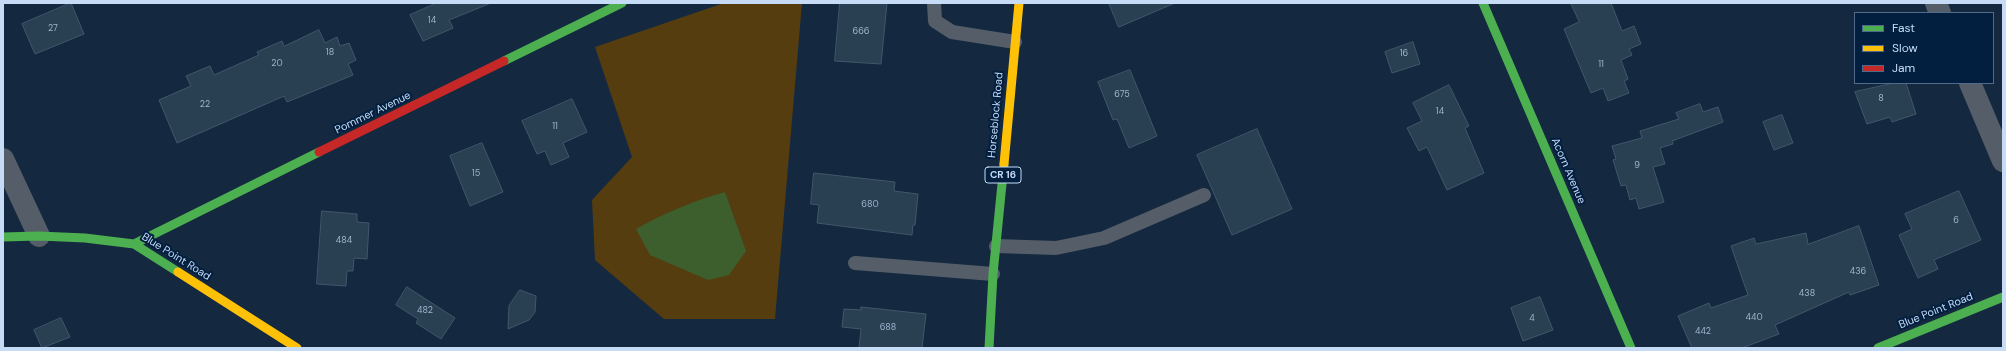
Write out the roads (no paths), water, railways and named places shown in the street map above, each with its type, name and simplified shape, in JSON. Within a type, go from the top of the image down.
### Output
[{"type":"street","name":"Pommer Avenue","points":[[134,244],[622,3]]},
{"type":"street","name":"Horseblock Road","points":[[989,348],[996,246],[1019,3]]},
{"type":"street","name":"Acorn Avenue","points":[[1483,3],[1631,348]]},
{"type":"street","points":[[1970,84],[2003,161]]},
{"type":"street","points":[[3,159],[39,236]]},
{"type":"street","name":"Blue Point Road","points":[[3,237],[39,236],[85,238],[134,244],[297,348]]},
{"type":"street","name":"Blue Point Road","points":[[1878,348],[2003,297]]},
{"type":"lane","points":[[934,3],[935,20],[952,32],[1015,42]]},
{"type":"lane","points":[[996,246],[1056,248],[1104,238],[1204,195]]},
{"type":"lane","points":[[855,263],[994,274]]}]
